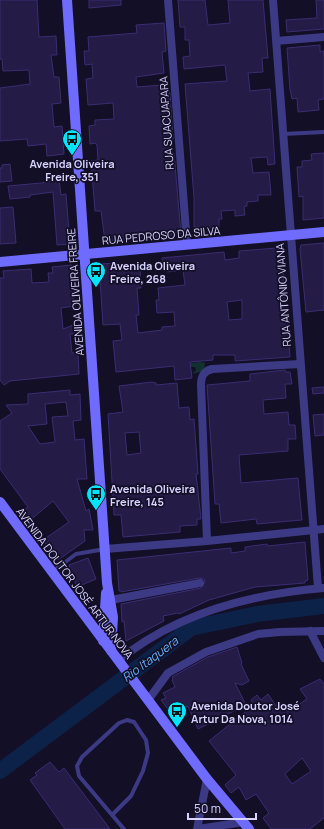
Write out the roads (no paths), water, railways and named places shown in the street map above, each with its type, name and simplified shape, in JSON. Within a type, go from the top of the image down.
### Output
[{"type":"street","name":"AVENIDA OLIVEIRA FREIRE","points":[[67,0],[107,583],[103,641]]},
{"type":"street","name":"RUA SUACUAPARA","points":[[168,0],[187,244]]},
{"type":"street","name":"RUA ANTÔNIO VIANA","points":[[273,0],[312,530],[321,588]]},
{"type":"street","points":[[276,41],[324,37]]},
{"type":"street","name":"RUA PEDROSO DA SILVA","points":[[0,262],[324,232]]},
{"type":"street","points":[[207,541],[201,385],[202,376],[205,372],[212,369],[300,364]]},
{"type":"street","name":"AVENIDA DOUTOR JOSÉ ARTUR NOVA","points":[[0,502],[207,779],[246,826]]},
{"type":"street","points":[[105,549],[207,541],[324,529]]},
{"type":"street","name":"AVENIDA OLIVEIRA FREIRE","points":[[107,583],[113,617],[111,651]]},
{"type":"street","points":[[111,600],[200,583]]},
{"type":"street","points":[[120,663],[156,634],[213,609],[260,597],[321,588]]},
{"type":"street","points":[[310,631],[324,658]]},
{"type":"street","points":[[148,700],[168,673],[206,652],[258,634],[324,631]]},
{"type":"street","points":[[207,779],[198,829],[246,826]]},
{"type":"lane","points":[[283,134],[324,132]]},
{"type":"lane","points":[[52,572],[76,554],[105,549]]},
{"type":"lane","points":[[112,815],[131,796],[143,771],[148,752],[146,740],[134,722],[127,720],[119,723],[82,757],[77,766],[79,776],[112,815],[124,829]]},
{"type":"waterway","name":"Rio Itaquera","points":[[0,771],[191,628],[257,614],[324,606]]},
{"type":"place","name":"Avenida Oliveira Freire, 351","points":[[72,156]]},
{"type":"place","name":"Avenida Oliveira Freire, 268","points":[[96,288]]},
{"type":"place","name":"Avenida Oliveira Freire, 145","points":[[96,511]]},
{"type":"place","name":"Avenida Doutor José Artur Da Nova, 1014","points":[[177,728]]}]
